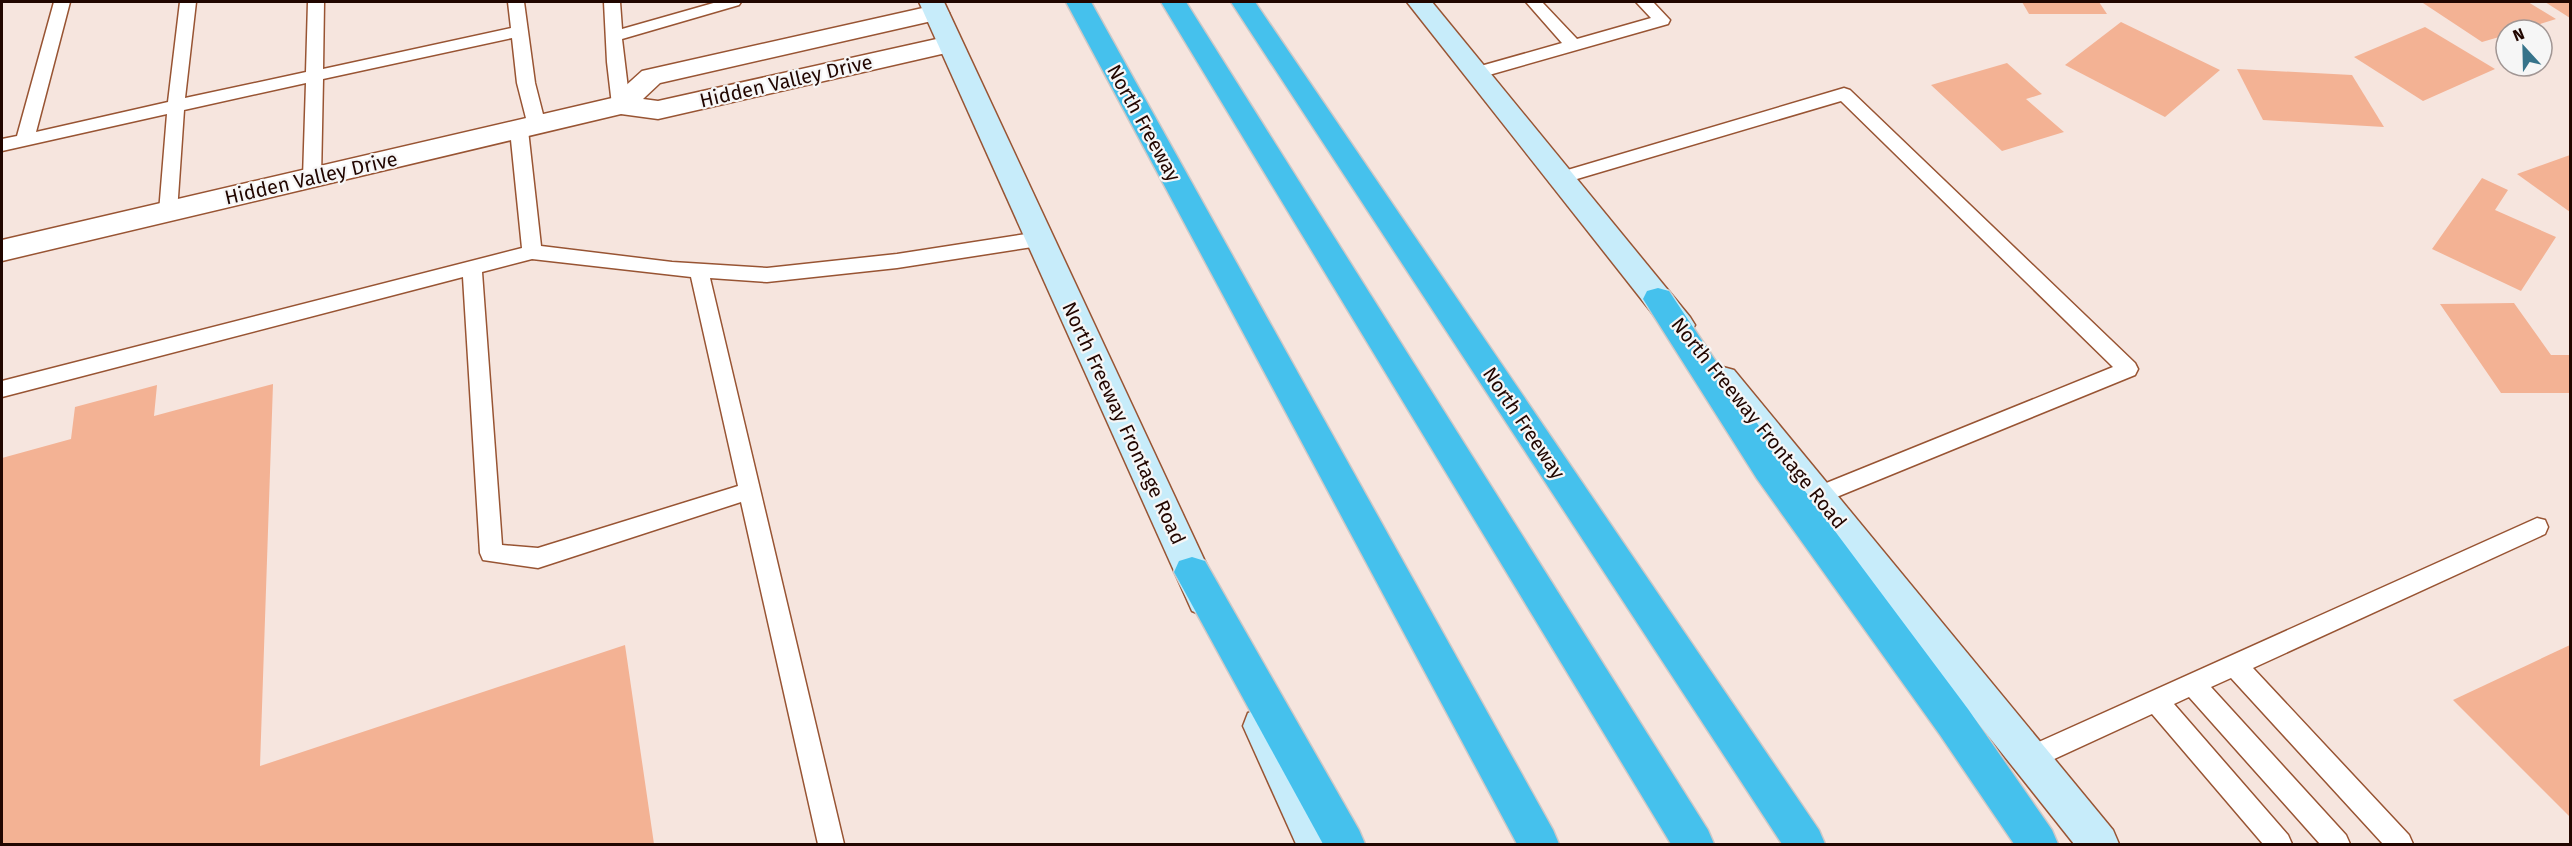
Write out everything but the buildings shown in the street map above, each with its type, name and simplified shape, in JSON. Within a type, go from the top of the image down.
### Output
[{"type":"highway","name":"North Freeway","points":[[1078,2],[1539,844]]},
{"type":"highway","points":[[1173,2],[1694,844]]},
{"type":"highway","name":"North Freeway","points":[[1243,2],[1806,844]]},
{"type":"highway","points":[[1658,299],[1769,469],[1954,722],[2038,844]]},
{"type":"highway","points":[[1192,572],[1345,844]]},
{"type":"main road","name":"North Freeway Frontage Road","points":[[1419,2],[2099,844]]},
{"type":"main road","name":"North Freeway Frontage Road","points":[[933,7],[1316,844]]},
{"type":"street","name":"Hidden Valley Drive","points":[[621,105],[651,77],[933,7]]},
{"type":"street","name":"Hidden Valley Drive","points":[[2,251],[621,105],[658,110],[950,44]]},
{"type":"lane","points":[[25,139],[62,2]]},
{"type":"lane","points":[[168,212],[176,106],[188,2]]},
{"type":"lane","points":[[312,178],[316,2]]},
{"type":"lane","points":[[516,2],[526,83],[532,252]]},
{"type":"lane","points":[[612,2],[615,62],[621,105]]},
{"type":"lane","points":[[615,36],[733,2]]},
{"type":"lane","points":[[1534,2],[1573,45]]},
{"type":"lane","points":[[1476,73],[1662,20],[1644,2]]},
{"type":"lane","points":[[2,145],[520,31]]},
{"type":"lane","points":[[1560,178],[1844,94],[2128,369],[1817,496]]},
{"type":"lane","points":[[2,389],[532,252],[699,271],[767,275],[897,261],[1040,238]]},
{"type":"lane","points":[[472,267],[491,553],[538,558],[749,491]]},
{"type":"lane","points":[[699,271],[831,844]]},
{"type":"lane","points":[[2030,758],[2537,527]]},
{"type":"lane","points":[[2234,664],[2400,844]]},
{"type":"lane","points":[[2192,684],[2337,844]]},
{"type":"lane","points":[[2156,701],[2279,844]]}]
